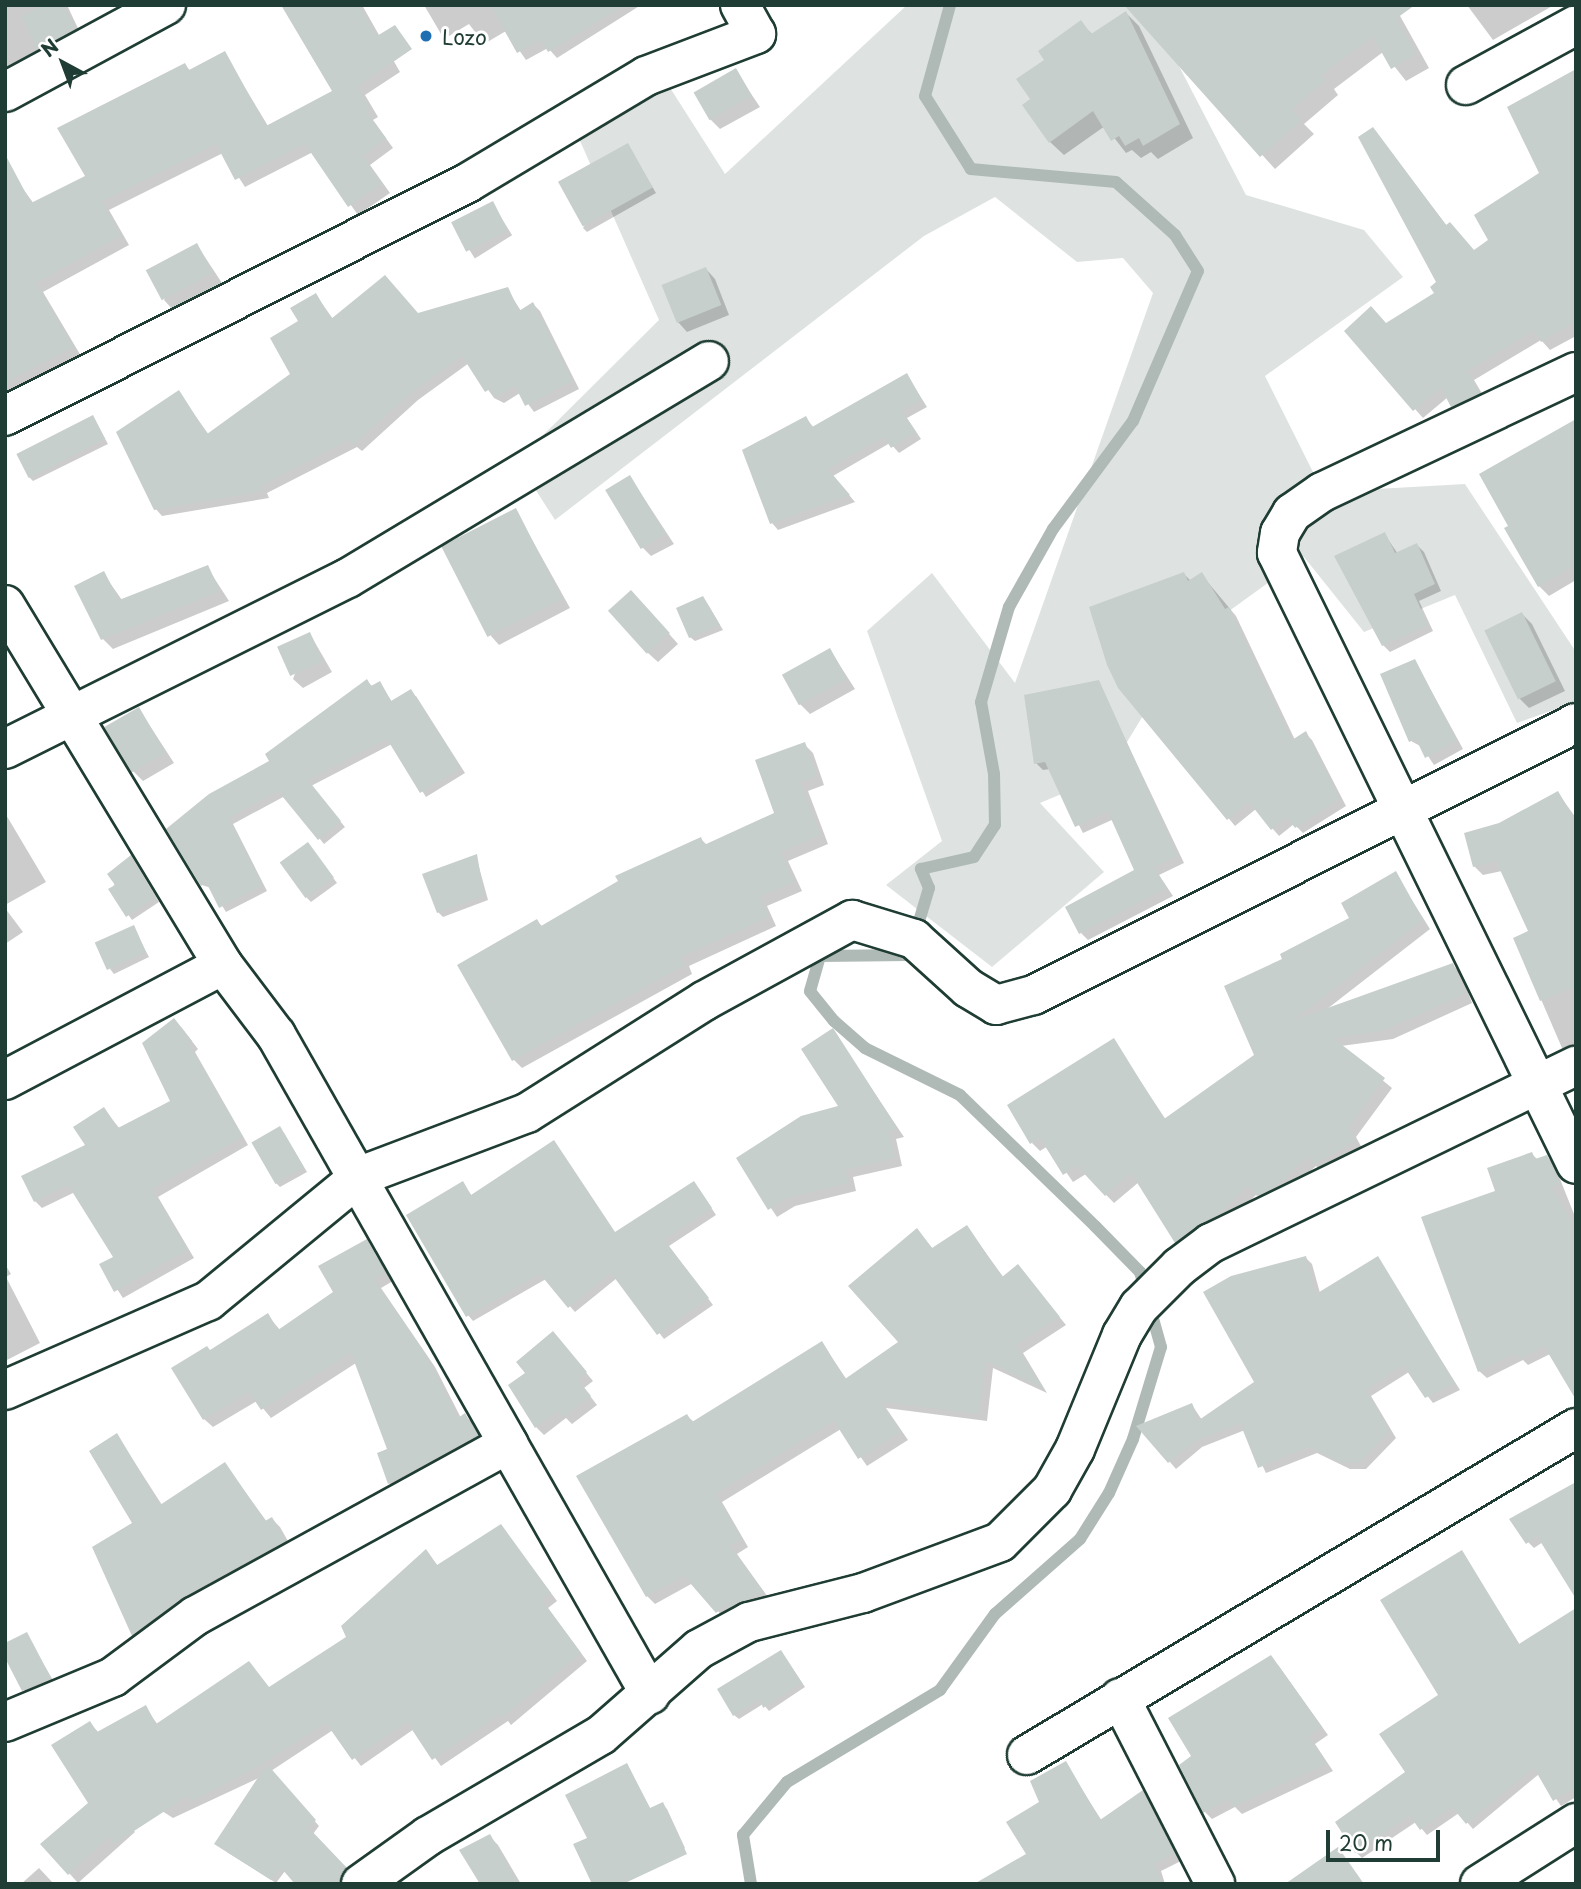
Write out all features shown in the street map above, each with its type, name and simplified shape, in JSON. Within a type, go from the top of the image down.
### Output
[{"type":"street","points":[[5,92],[166,5]]},
{"type":"street","points":[[5,416],[469,182],[646,76],[756,34],[740,5]]},
{"type":"street","points":[[1466,85],[1576,25]]},
{"type":"street","points":[[5,749],[348,578],[709,361]]},
{"type":"street","points":[[1576,372],[1322,492],[1292,513],[1280,533],[1277,553],[1285,575],[1404,810],[1535,1086],[1576,1164]]},
{"type":"street","points":[[5,605],[223,965],[276,1035],[360,1176],[650,1695]]},
{"type":"street","points":[[5,1390],[208,1301],[360,1176],[527,1113],[704,1001],[852,920],[914,939],[968,988],[996,1005],[1034,995],[1576,723]]},
{"type":"street","points":[[5,1080],[223,965]]},
{"type":"street","points":[[361,1884],[428,1836],[601,1735],[650,1695],[699,1649],[748,1622],[863,1593],[1000,1542],[1052,1490],[1133,1316],[1179,1267],[1212,1243],[1576,1066]]},
{"type":"street","points":[[1027,1755],[1576,1428]]},
{"type":"street","points":[[5,1722],[113,1677],[195,1616],[508,1444]]},
{"type":"street","points":[[1120,1698],[1216,1884]]},
{"type":"street","points":[[1480,1884],[1576,1823]]},
{"type":"shaded area","points":[[907,5],[1165,5],[1154,18],[1246,195],[1364,230],[1403,277],[1265,376],[1323,492],[1465,484],[1576,652],[1576,702],[1517,723],[1455,595],[1364,632],[1304,557],[1189,640],[1107,775],[1040,803],[1104,872],[992,967],[886,885],[942,841],[867,631],[932,573],[1015,683],[1153,293],[1123,258],[1077,262],[995,197],[924,236],[555,520],[517,461],[659,320],[577,134],[667,83],[725,174]]},
{"type":"building","points":[[43,5],[64,5],[75,29],[37,50],[21,16]]},
{"type":"building","points":[[281,5],[359,5],[377,36],[395,25],[412,49],[358,86],[370,108],[366,111],[386,138],[363,156],[382,184],[348,207],[305,144],[235,180],[216,144],[102,201],[121,236],[36,283],[74,347],[5,383],[5,154],[31,203],[85,176],[57,128],[185,63],[189,70],[225,51],[266,126],[332,91]]},
{"type":"building","points":[[490,5],[625,5],[548,52],[541,40],[517,53]]},
{"type":"building","points":[[1124,5],[1415,5],[1397,18],[1417,54],[1391,69],[1373,37],[1321,75],[1326,80],[1292,109],[1302,120],[1260,157]]},
{"type":"building","points":[[1126,11],[1180,124],[1143,146],[1139,138],[1125,146],[1119,136],[1111,141],[1093,111],[1049,143],[1022,105],[1030,99],[1016,79],[1044,60],[1038,51],[1081,20],[1091,34]]},
{"type":"building","points":[[736,68],[752,96],[710,120],[694,92]]},
{"type":"building","points":[[1576,69],[1576,321],[1541,342],[1534,331],[1467,371],[1480,393],[1451,407],[1441,388],[1413,411],[1344,331],[1371,306],[1386,323],[1434,293],[1430,287],[1436,282],[1358,137],[1373,127],[1446,225],[1450,222],[1474,250],[1488,240],[1474,215],[1539,173],[1507,107]]},
{"type":"building","points":[[628,143],[653,188],[583,226],[558,182]]},
{"type":"building","points":[[493,201],[508,230],[466,252],[451,222]]},
{"type":"building","points":[[197,243],[213,273],[162,300],[146,270]]},
{"type":"building","points":[[706,267],[721,305],[677,323],[661,285]]},
{"type":"building","points":[[385,275],[418,313],[508,287],[519,311],[533,302],[573,381],[525,406],[515,386],[496,397],[490,389],[485,392],[462,356],[411,393],[353,445],[349,440],[261,486],[264,491],[154,510],[116,432],[179,390],[207,434],[290,374],[270,338],[298,321],[290,308],[316,293],[331,319]]},
{"type":"building","points":[[907,373],[922,400],[902,411],[916,432],[891,448],[884,437],[828,469],[850,495],[770,524],[742,450],[806,416],[812,427]]},
{"type":"building","points":[[93,415],[105,439],[29,478],[16,454]]},
{"type":"building","points":[[1576,419],[1576,565],[1538,587],[1504,528],[1508,526],[1479,474]]},
{"type":"building","points":[[630,475],[666,534],[641,549],[605,490]]},
{"type":"building","points":[[516,508],[562,599],[487,637],[441,546]]},
{"type":"building","points":[[1385,532],[1395,553],[1417,543],[1435,584],[1414,594],[1428,625],[1382,646],[1334,556]]},
{"type":"building","points":[[208,565],[220,591],[101,640],[74,586],[104,571],[119,600]]},
{"type":"building","points":[[1184,572],[1188,581],[1202,572],[1225,609],[1229,607],[1292,740],[1306,731],[1340,799],[1295,828],[1287,817],[1271,830],[1249,802],[1227,820],[1118,688],[1107,665],[1089,607]]},
{"type":"building","points":[[631,590],[670,633],[647,654],[608,611]]},
{"type":"building","points":[[703,596],[720,625],[689,638],[676,608]]},
{"type":"building","points":[[1522,612],[1556,681],[1518,700],[1484,630]]},
{"type":"building","points":[[310,632],[323,661],[290,676],[277,647]]},
{"type":"building","points":[[830,648],[847,679],[799,705],[782,675]]},
{"type":"building","points":[[1415,659],[1457,741],[1425,758],[1416,739],[1409,742],[1380,674]]},
{"type":"building","points":[[367,679],[371,686],[380,681],[391,701],[411,689],[461,768],[420,793],[387,739],[308,780],[341,821],[318,840],[278,791],[229,818],[263,886],[219,908],[206,882],[201,886],[166,829],[209,794],[269,761],[265,754]]},
{"type":"building","points":[[1099,680],[1178,856],[1154,867],[1167,888],[1079,934],[1065,907],[1134,870],[1108,812],[1075,827],[1045,762],[1034,764],[1024,695]]},
{"type":"building","points":[[139,707],[166,753],[131,773],[104,727]]},
{"type":"building","points":[[805,742],[817,776],[800,782],[821,835],[781,852],[794,882],[760,897],[769,917],[681,957],[685,965],[512,1061],[457,965],[537,919],[541,926],[618,881],[615,876],[701,837],[704,845],[774,813],[755,760]]},
{"type":"building","points":[[1558,791],[1576,822],[1576,987],[1540,1001],[1513,938],[1528,931],[1496,861],[1473,867],[1464,833],[1499,823]]},
{"type":"building","points":[[308,842],[334,878],[306,898],[280,863]]},
{"type":"building","points":[[477,854],[484,896],[437,913],[422,874]]},
{"type":"building","points":[[131,855],[156,897],[126,917],[108,889],[115,885],[107,874]]},
{"type":"building","points":[[1396,871],[1423,920],[1294,1020],[1453,963],[1465,994],[1383,1031],[1333,1038],[1385,1078],[1349,1127],[1356,1141],[1313,1165],[1309,1156],[1274,1188],[1257,1196],[1248,1186],[1217,1216],[1175,1243],[1131,1173],[1105,1196],[1077,1166],[1063,1175],[1040,1138],[1030,1144],[1007,1105],[1114,1038],[1164,1119],[1254,1055],[1224,986],[1282,959],[1280,954],[1349,918],[1341,903]]},
{"type":"building","points":[[134,925],[146,952],[107,970],[95,942]]},
{"type":"building","points":[[174,1018],[192,1041],[189,1044],[243,1137],[152,1189],[188,1250],[114,1292],[99,1264],[113,1257],[68,1185],[34,1202],[21,1176],[85,1145],[73,1127],[104,1107],[118,1128],[170,1101],[142,1043]]},
{"type":"building","points":[[833,1028],[898,1129],[889,1131],[895,1158],[846,1170],[849,1183],[787,1198],[768,1210],[736,1158],[801,1116],[838,1106],[801,1049]]},
{"type":"building","points":[[280,1126],[304,1168],[275,1184],[251,1142]]},
{"type":"building","points":[[554,1140],[615,1232],[694,1181],[712,1208],[664,1240],[709,1298],[657,1335],[611,1273],[568,1308],[540,1274],[466,1317],[406,1215],[463,1181],[471,1195]]},
{"type":"building","points":[[1532,1152],[1535,1159],[1547,1155],[1561,1184],[1552,1187],[1576,1229],[1576,1400],[1544,1346],[1519,1359],[1516,1353],[1478,1372],[1421,1217],[1495,1191],[1487,1168]]},
{"type":"building","points":[[967,1225],[1002,1277],[1018,1264],[1060,1317],[1016,1345],[1043,1388],[986,1361],[979,1414],[881,1402],[901,1432],[858,1459],[834,1421],[716,1494],[742,1539],[730,1546],[764,1592],[728,1609],[726,1605],[716,1613],[684,1576],[646,1597],[576,1476],[687,1414],[692,1422],[822,1341],[845,1379],[898,1342],[848,1286],[917,1228],[932,1248]]},
{"type":"building","points":[[367,1239],[385,1272],[374,1279],[427,1356],[458,1418],[465,1413],[478,1436],[388,1484],[377,1453],[387,1449],[351,1353],[261,1410],[249,1392],[203,1420],[171,1368],[207,1346],[210,1350],[268,1313],[278,1330],[333,1292],[318,1266]]},
{"type":"building","points":[[1306,1256],[1316,1294],[1378,1256],[1455,1383],[1425,1398],[1403,1365],[1366,1390],[1390,1431],[1359,1463],[1342,1463],[1309,1447],[1258,1468],[1240,1423],[1196,1441],[1168,1463],[1136,1426],[1192,1403],[1199,1420],[1254,1382],[1203,1292],[1231,1276]]},
{"type":"building","points":[[553,1331],[587,1372],[578,1380],[591,1396],[563,1418],[558,1411],[535,1428],[508,1385],[525,1373],[516,1362]]},
{"type":"building","points":[[117,1433],[160,1505],[225,1462],[265,1521],[272,1517],[286,1541],[184,1597],[132,1636],[92,1547],[132,1523],[89,1451]]},
{"type":"building","points":[[1576,1482],[1576,1599],[1537,1536],[1526,1544],[1509,1519]]},
{"type":"building","points":[[501,1524],[551,1593],[542,1600],[581,1653],[502,1718],[499,1715],[432,1760],[407,1722],[352,1760],[326,1723],[256,1768],[191,1802],[188,1796],[114,1844],[109,1837],[68,1875],[40,1844],[88,1803],[51,1745],[90,1721],[97,1732],[146,1705],[156,1724],[249,1661],[269,1687],[346,1637],[341,1626],[426,1549],[437,1565]]},
{"type":"building","points":[[1462,1550],[1519,1644],[1576,1608],[1576,1787],[1553,1801],[1534,1768],[1466,1824],[1452,1807],[1420,1830],[1410,1816],[1355,1853],[1335,1822],[1405,1772],[1379,1734],[1438,1695],[1380,1600]]},
{"type":"building","points":[[27,1632],[51,1678],[22,1691],[5,1658],[5,1643]]},
{"type":"building","points":[[781,1650],[802,1683],[763,1708],[760,1699],[733,1716],[717,1689]]},
{"type":"building","points":[[1271,1655],[1322,1727],[1309,1736],[1327,1764],[1233,1807],[1229,1799],[1203,1813],[1179,1765],[1191,1756],[1168,1718]]},
{"type":"building","points":[[1066,1761],[1100,1820],[1143,1790],[1175,1853],[1155,1864],[1162,1884],[974,1884],[1026,1854],[1006,1822],[1039,1802],[1030,1781]]},
{"type":"building","points":[[627,1763],[650,1808],[663,1802],[687,1854],[623,1884],[592,1884],[573,1844],[587,1838],[565,1795]]},
{"type":"building","points":[[267,1764],[316,1820],[308,1827],[347,1868],[340,1884],[295,1884],[282,1869],[271,1880],[214,1844]]},
{"type":"building","points":[[490,1834],[519,1884],[480,1884],[459,1850]]},
{"type":"building","points":[[1338,1847],[1364,1884],[1285,1884]]},
{"type":"waterway","points":[[751,1884],[743,1835],[787,1782],[940,1690],[995,1614],[1080,1539],[1109,1493],[1133,1439],[1161,1347],[1140,1272],[1095,1226],[960,1095],[865,1048],[834,1021],[810,991],[820,956],[909,955],[929,888],[921,869],[974,857],[995,825],[994,774],[981,702],[1009,607],[1053,529],[1133,421],[1198,271],[1175,235],[1116,182],[971,169],[925,96],[950,5]]},
{"type":"place","name":"Lozo","points":[[426,36]]}]
